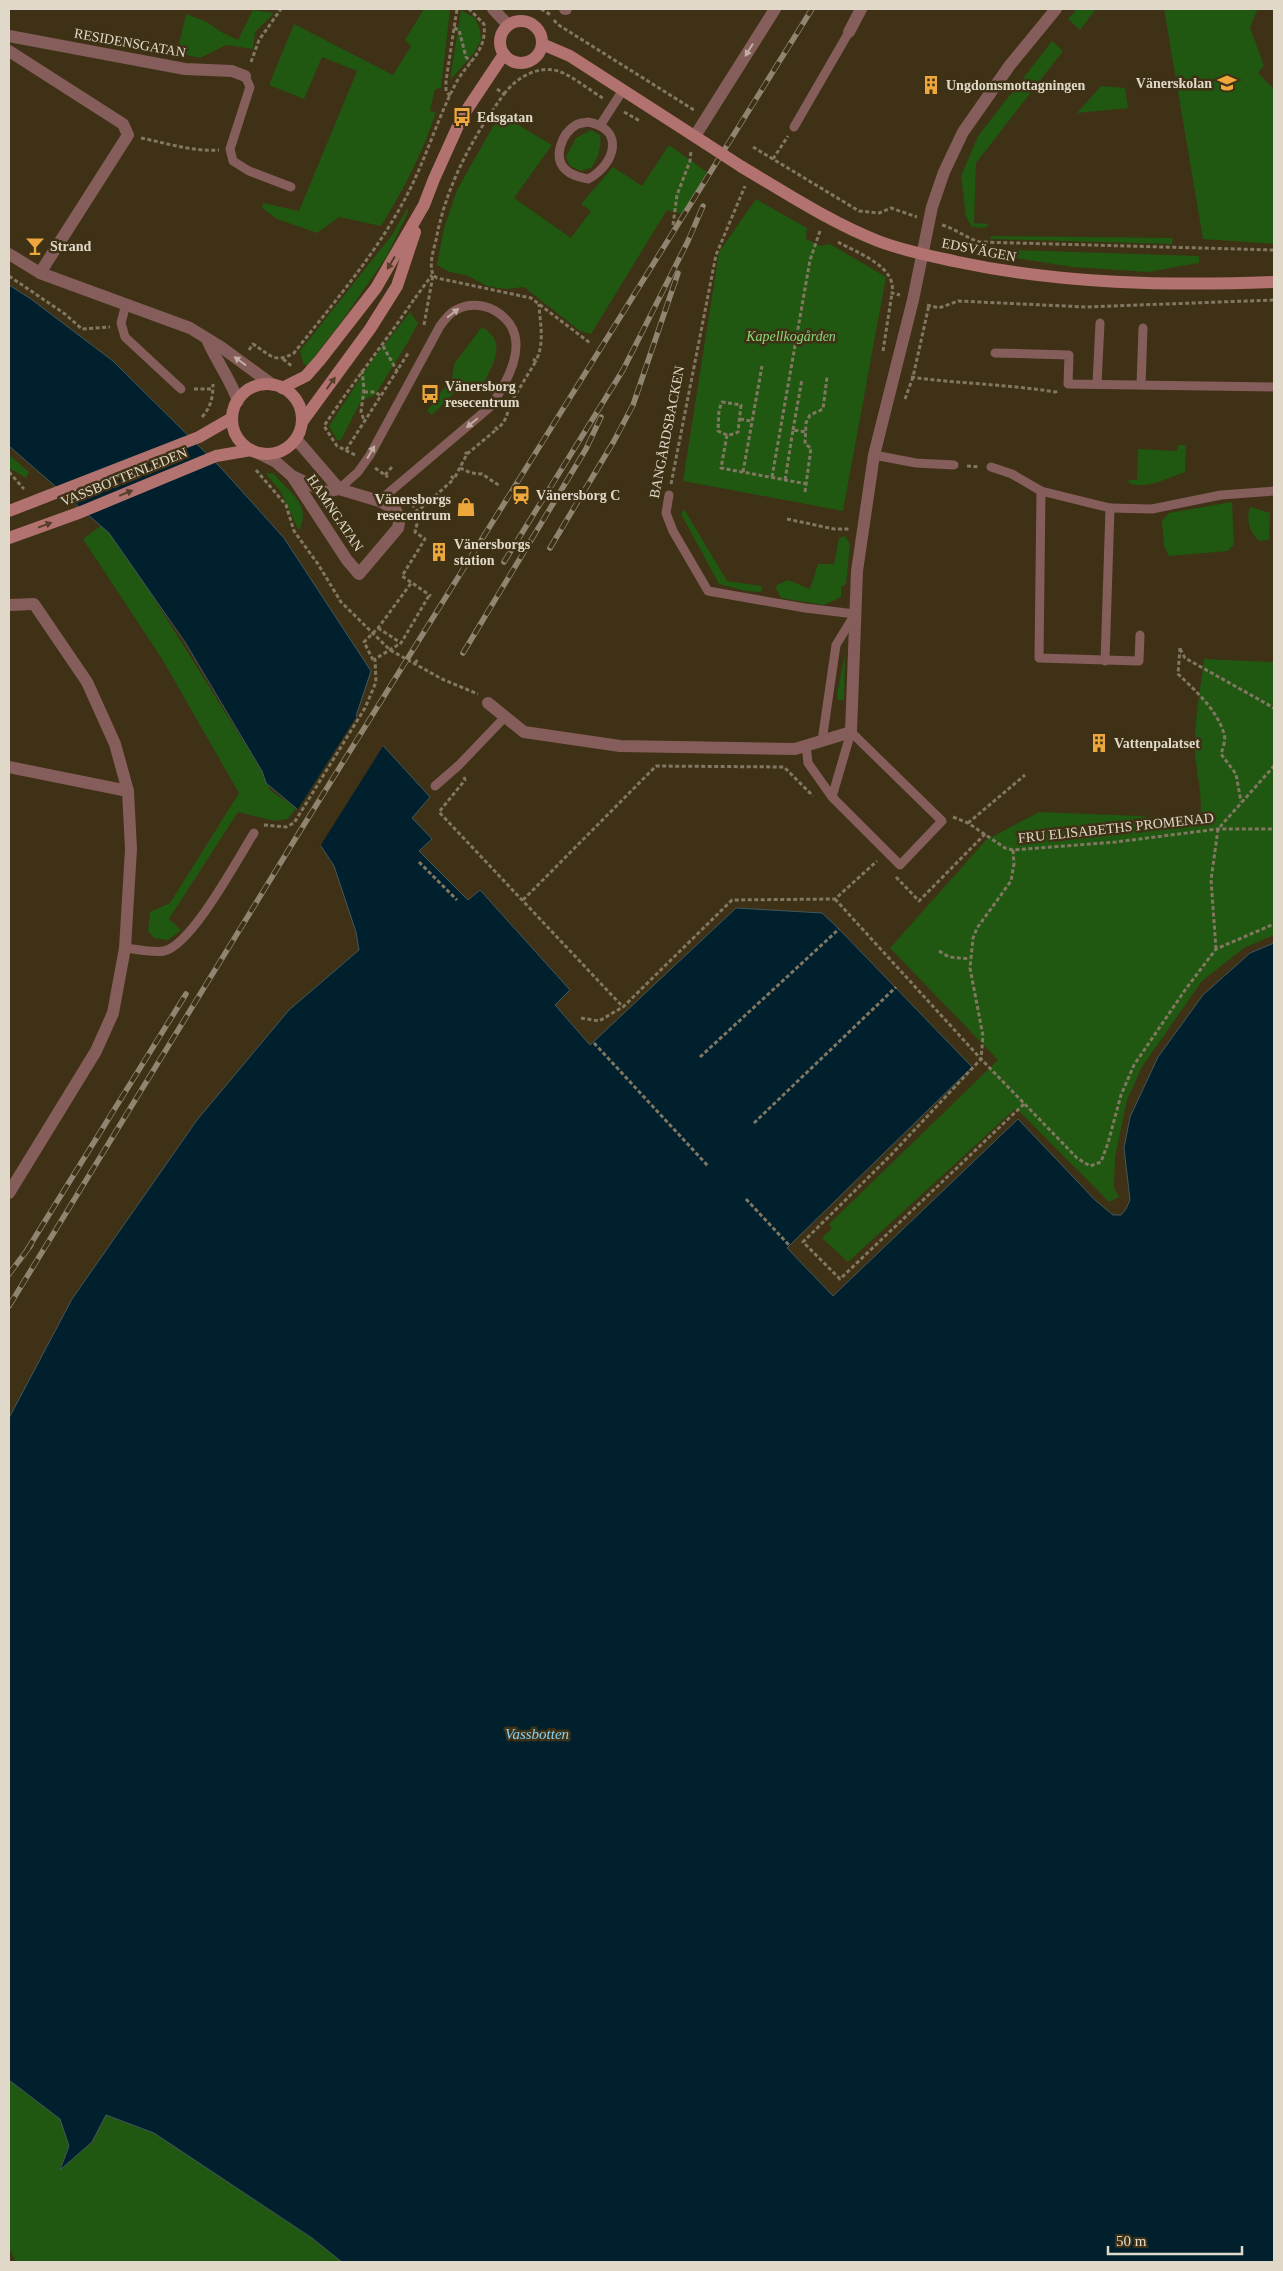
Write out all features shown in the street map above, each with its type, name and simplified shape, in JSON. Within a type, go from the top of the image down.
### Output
[{"type":"main road","points":[[517,21],[532,23],[539,30],[542,44],[539,53],[527,62],[517,62],[504,54],[500,38],[508,25],[517,21]]},
{"type":"main road","points":[[542,44],[570,56],[700,140]]},
{"type":"main road","points":[[424,206],[376,288],[306,376],[278,386],[253,388],[238,401],[232,418],[236,435],[244,445],[255,452],[279,452],[296,439],[302,422],[370,329],[397,286],[424,206],[456,129],[504,54]]},
{"type":"main road","name":"EDSVÄGEN","points":[[700,140],[742,167],[840,224],[879,241],[922,254],[1028,275],[1086,281],[1219,284],[1274,282]]},
{"type":"main road","points":[[278,386],[298,402],[302,412],[302,422]]},
{"type":"main road","name":"VASSBOTTENLEDEN","points":[[9,511],[199,437],[232,418]]},
{"type":"main road","name":"VASSBOTTENLEDEN","points":[[9,538],[81,512],[216,456],[255,452]]},
{"type":"street","points":[[493,9],[508,25]]},
{"type":"street","points":[[700,140],[706,118],[775,9]]},
{"type":"street","points":[[849,32],[861,9]]},
{"type":"street","points":[[488,703],[504,718],[524,732],[620,746],[795,749],[851,732],[857,571],[874,454],[913,300],[929,222],[944,172],[963,132],[1010,65],[1056,9]]},
{"type":"street","name":"RESIDENSGATAN","points":[[9,36],[185,69],[232,71],[245,76]]},
{"type":"street","points":[[9,52],[123,124],[128,135],[40,273]]},
{"type":"street","points":[[9,254],[40,273],[190,328],[278,386]]},
{"type":"street","points":[[208,339],[214,356],[228,374],[238,401]]},
{"type":"street","name":"HAMNGATAN","points":[[296,439],[339,489]]},
{"type":"street","name":"HAMNGATAN","points":[[255,452],[276,462],[292,476],[347,560],[359,574],[398,528],[400,518],[395,509],[380,501],[339,489],[326,492],[292,476]]},
{"type":"street","points":[[9,605],[34,604],[87,682],[115,744],[128,792],[131,848],[126,948],[113,1013],[96,1051],[9,1193]]},
{"type":"street","points":[[9,768],[128,792]]},
{"type":"lane","points":[[794,127],[849,32]]},
{"type":"lane","points":[[245,76],[250,87],[230,149],[233,161],[249,171],[291,187]]},
{"type":"lane","points":[[601,124],[623,90]]},
{"type":"lane","points":[[588,122],[601,124],[610,132],[612,145],[605,165],[597,174],[588,179],[574,176],[565,170],[559,158],[561,143],[576,124],[588,122]]},
{"type":"lane","points":[[126,304],[121,326],[125,336],[181,389]]},
{"type":"lane","points":[[339,489],[358,472],[370,455],[440,326],[451,313],[472,305],[482,306],[499,313],[511,325],[516,342],[513,362],[498,396],[486,411],[380,501]]},
{"type":"lane","points":[[1097,384],[1100,323]]},
{"type":"lane","points":[[1141,385],[1143,328]]},
{"type":"lane","points":[[995,353],[1069,354],[1068,384],[1274,387]]},
{"type":"lane","points":[[874,454],[916,463],[954,465]]},
{"type":"lane","points":[[991,467],[1012,474],[1041,491],[1110,508],[1152,509],[1221,495],[1274,491]]},
{"type":"lane","points":[[1041,491],[1039,658],[1139,661],[1140,635]]},
{"type":"lane","name":"BANGÅRDSBACKEN","points":[[669,495],[666,513],[673,531],[708,591],[805,608],[855,614]]},
{"type":"lane","points":[[1105,661],[1110,508]]},
{"type":"lane","points":[[822,741],[836,645],[855,614]]},
{"type":"lane","points":[[435,786],[459,765],[504,718]]},
{"type":"lane","points":[[806,745],[808,764],[832,797],[900,865],[942,822],[851,732],[832,797]]},
{"type":"lane","points":[[126,948],[164,951],[182,941],[199,920],[254,833]]},
{"type":"path","points":[[245,76],[259,40],[280,9]]},
{"type":"path","points":[[450,96],[446,91],[446,81],[457,9]]},
{"type":"path","points":[[240,362],[253,344],[278,359],[283,359],[294,353],[380,243],[408,194],[450,96],[466,67],[485,40],[484,24],[469,9]]},
{"type":"path","points":[[541,9],[551,14],[557,24],[646,78],[706,118]]},
{"type":"path","points":[[454,28],[459,30],[466,57],[471,62]]},
{"type":"path","points":[[466,67],[504,94]]},
{"type":"path","points":[[422,330],[425,323],[433,275],[431,262],[446,197],[461,162],[504,94],[527,74],[559,71],[644,124]]},
{"type":"path","points":[[773,159],[794,127]]},
{"type":"path","points":[[128,135],[205,151],[230,149]]},
{"type":"path","points":[[752,147],[859,211],[879,213],[891,208],[952,228],[967,238],[980,242],[1040,246],[1274,250]]},
{"type":"path","points":[[673,225],[677,195],[690,161],[691,152]]},
{"type":"path","name":"BANGÅRDSBACKEN","points":[[669,495],[716,255],[745,186]]},
{"type":"path","points":[[772,477],[810,260],[820,231],[828,236]]},
{"type":"path","points":[[837,240],[885,270],[893,282],[883,351]]},
{"type":"path","points":[[348,389],[383,346],[414,299],[433,275]]},
{"type":"path","points":[[433,275],[437,278],[531,298],[590,343]]},
{"type":"path","points":[[9,276],[64,314],[82,329],[121,326]]},
{"type":"path","points":[[892,292],[939,308],[958,300],[1086,307],[1274,300]]},
{"type":"path","points":[[425,505],[460,468],[466,453],[506,422],[513,398],[541,350],[540,304]]},
{"type":"path","points":[[913,377],[929,305]]},
{"type":"path","points":[[383,346],[397,371]]},
{"type":"path","points":[[346,450],[410,350]]},
{"type":"path","points":[[743,472],[762,366]]},
{"type":"path","points":[[362,370],[364,392],[361,412],[364,421]]},
{"type":"path","points":[[212,431],[204,415],[208,410],[214,385],[228,374]]},
{"type":"path","points":[[893,374],[1055,392],[1068,384]]},
{"type":"path","points":[[805,492],[811,448],[805,444],[806,423],[810,415],[823,409],[828,377]]},
{"type":"path","points":[[785,480],[802,379]]},
{"type":"path","points":[[200,388],[213,389]]},
{"type":"path","points":[[364,392],[376,392],[381,397]]},
{"type":"path","points":[[722,402],[741,405],[738,432],[727,435],[718,431],[719,410],[722,402]]},
{"type":"path","points":[[740,419],[751,420]]},
{"type":"path","points":[[794,430],[806,432]]},
{"type":"path","points":[[727,435],[722,468],[807,484]]},
{"type":"path","points":[[954,465],[991,467]]},
{"type":"path","points":[[385,475],[392,467]]},
{"type":"path","points":[[253,468],[286,506],[294,531],[318,564],[341,602],[390,650],[442,679],[477,694],[488,703]]},
{"type":"path","points":[[460,468],[471,473],[482,474],[500,486]]},
{"type":"path","points":[[9,472],[26,492]]},
{"type":"path","points":[[374,663],[380,654],[401,643],[431,595],[402,576],[425,539],[415,532],[419,516],[417,511]]},
{"type":"path","points":[[787,519],[834,529],[850,529],[851,522]]},
{"type":"path","points":[[254,833],[263,825],[286,827],[294,823],[365,708],[376,682],[374,663],[364,642],[378,628],[412,582]]},
{"type":"path","points":[[378,628],[401,643]]},
{"type":"path","points":[[1241,803],[1236,774],[1222,754],[1225,736],[1216,717],[1193,688],[1178,674],[1180,648],[1185,658],[1274,708]]},
{"type":"path","points":[[415,663],[418,659]]},
{"type":"path","points":[[459,765],[465,780],[440,812],[623,1007]]},
{"type":"path","points":[[523,900],[656,766],[784,768],[818,800]]},
{"type":"path","points":[[1216,949],[1211,880],[1218,828],[1274,766]]},
{"type":"path","points":[[968,823],[1025,775]]},
{"type":"path","name":"FRU ELISABETHS PROMENAD","points":[[942,822],[949,816],[968,823],[1006,848],[1013,850],[1126,841],[1218,828],[1274,828]]},
{"type":"path","points":[[893,873],[919,901],[985,834]]},
{"type":"path","points":[[1013,850],[1014,864],[1011,881],[977,928],[972,938],[970,959],[974,993],[983,1036],[981,1059],[890,1156],[803,1242],[840,1280],[1025,1103]]},
{"type":"path","points":[[581,1018],[599,1021],[623,1007],[732,900],[835,899],[880,859]]},
{"type":"path","points":[[419,862],[457,900]]},
{"type":"path","points":[[835,899],[981,1059],[1077,1158],[1090,1166],[1101,1162],[1121,1095],[1134,1065],[1185,990],[1216,949],[1274,924]]},
{"type":"path","points":[[700,1057],[839,929]]},
{"type":"path","points":[[939,951],[949,958],[970,959]]},
{"type":"path","points":[[754,1124],[896,987]]},
{"type":"path","points":[[594,1043],[708,1166]]},
{"type":"path","points":[[746,1200],[789,1245]]},
{"type":"green space","points":[[424,9],[450,9],[441,88],[435,89],[430,111],[436,112],[419,157],[381,226],[339,217],[317,233],[277,219],[262,208],[263,203],[299,211],[357,71],[322,57],[304,99],[269,85],[294,24],[393,75],[411,46],[405,40]]},
{"type":"green space","points":[[1077,9],[1096,9],[1080,30],[1068,19]]},
{"type":"green space","name":"Vänerskolan","points":[[1164,9],[1258,9],[1250,27],[1264,66],[1258,73],[1274,89],[1274,244],[1203,239]]},
{"type":"green space","points":[[253,10],[274,13],[255,32],[253,49],[226,45],[200,58],[177,53],[186,14],[205,21],[238,40]]},
{"type":"green space","points":[[461,10],[475,18],[480,30],[481,40],[474,53],[450,80]]},
{"type":"green space","points":[[1052,41],[1063,51],[976,163],[974,223],[989,224],[985,228],[972,227],[966,217],[961,176],[978,136]]},
{"type":"green space","points":[[1101,86],[1125,88],[1128,108],[1077,113]]},
{"type":"green space","points":[[500,114],[552,145],[514,198],[571,238],[591,211],[581,204],[613,167],[642,186],[669,145],[707,172],[682,214],[667,210],[591,334],[580,331],[524,287],[506,289],[487,286],[468,276],[450,272],[437,265],[444,228],[457,190]]},
{"type":"green space","points":[[591,130],[600,135],[599,152],[591,168],[581,171],[570,166],[566,157],[576,138]]},
{"type":"green space","name":"Kapellkogården","points":[[756,199],[807,228],[806,239],[821,246],[830,244],[886,277],[843,511],[683,481],[719,252]]},
{"type":"green space","points":[[408,207],[408,212],[387,256],[342,321],[307,366],[303,363],[300,351],[392,235]]},
{"type":"green space","points":[[991,236],[1173,238],[1172,244],[990,239]]},
{"type":"green space","points":[[979,250],[1199,256],[1199,263],[1148,272],[1072,267],[984,253]]},
{"type":"green space","points":[[410,312],[418,323],[408,342],[375,395],[361,401],[341,440],[337,440],[329,426],[371,362]]},
{"type":"green space","points":[[482,327],[490,333],[497,347],[494,363],[482,387],[461,386],[432,415],[427,411],[452,378],[454,364]]},
{"type":"green space","points":[[1178,445],[1186,445],[1185,472],[1150,484],[1136,485],[1129,483],[1128,480],[1137,480],[1138,449],[1177,451]]},
{"type":"green space","points":[[9,455],[29,472],[26,478],[9,468]]},
{"type":"green space","points":[[265,473],[274,474],[297,499],[303,513],[299,531],[281,492]]},
{"type":"green space","points":[[1232,502],[1234,544],[1228,551],[1169,556],[1164,546],[1162,521],[1169,513]]},
{"type":"green space","points":[[1250,507],[1270,513],[1269,540],[1259,541],[1253,533],[1248,521]]},
{"type":"green space","points":[[684,509],[727,581],[762,586],[761,592],[746,591],[719,584],[681,514]]},
{"type":"green space","points":[[106,522],[262,771],[270,790],[296,808],[288,819],[275,821],[238,812],[169,919],[181,930],[168,940],[154,938],[148,931],[150,912],[170,903],[239,793],[162,659],[83,539]]},
{"type":"green space","points":[[845,536],[850,544],[846,584],[841,587],[841,597],[824,605],[781,598],[775,586],[788,580],[810,589],[818,564],[834,564],[839,538]]},
{"type":"green space","points":[[845,654],[844,700],[838,700],[837,694]]},
{"type":"green space","points":[[1204,659],[1274,662],[1274,935],[1244,948],[1202,981],[1142,1067],[1127,1100],[1115,1157],[1114,1188],[1119,1197],[1109,1202],[1016,1108],[848,1262],[822,1238],[832,1228],[829,1224],[998,1060],[890,948],[986,840],[1039,812],[1140,816],[1189,823],[1200,819],[1201,799],[1195,737]]},
{"type":"green space","points":[[9,2080],[60,2119],[69,2146],[60,2169],[92,2142],[105,2115],[154,2133],[312,2238],[342,2262],[16,2262],[9,2248]]},
{"type":"water","name":"Vassbotten","points":[[9,285],[31,299],[113,361],[222,469],[284,538],[371,671],[356,716],[430,797],[412,818],[432,839],[419,851],[468,900],[480,890],[570,990],[555,1005],[590,1045],[736,908],[822,913],[972,1067],[787,1248],[833,1296],[1018,1119],[1095,1200],[1113,1215],[1121,1215],[1130,1200],[1124,1148],[1130,1117],[1158,1057],[1203,995],[1250,953],[1274,943],[1274,2262],[342,2262],[312,2238],[154,2133],[106,2115],[92,2142],[60,2170],[69,2146],[60,2119],[9,2080],[9,1418],[72,1299],[197,1120],[289,1010],[359,950],[356,932],[334,866],[296,808],[266,783],[262,771],[185,642],[109,533],[9,446]]},
{"type":"pier","points":[[360,711],[358,715],[385,743],[319,848],[296,812]]},
{"type":"railway","points":[[9,1306],[297,836],[812,9]]},
{"type":"railway","points":[[504,562],[623,370],[688,241],[703,206]]},
{"type":"railway","points":[[550,548],[614,441],[633,405],[678,273]]},
{"type":"railway","points":[[463,653],[586,449],[601,417]]},
{"type":"railway","points":[[27,1250],[186,994]]},
{"type":"railway","points":[[9,1274],[31,1245]]},
{"type":"place","name":"Vänerskolan","points":[[1227,83]]},
{"type":"place","name":"Ungdomsmottagningen","points":[[931,85]]},
{"type":"place","name":"Edsgatan","points":[[462,117]]},
{"type":"place","name":"Strand","points":[[35,246]]},
{"type":"place","name":"Vänersborg resecentrum","points":[[430,394]]},
{"type":"place","name":"Vänersborg C","points":[[521,495]]},
{"type":"place","name":"Vänersborgs resecentrum","points":[[466,507]]},
{"type":"place","name":"Vänersborgs station","points":[[439,552]]},
{"type":"place","name":"Vattenpalatset","points":[[1099,743]]}]
